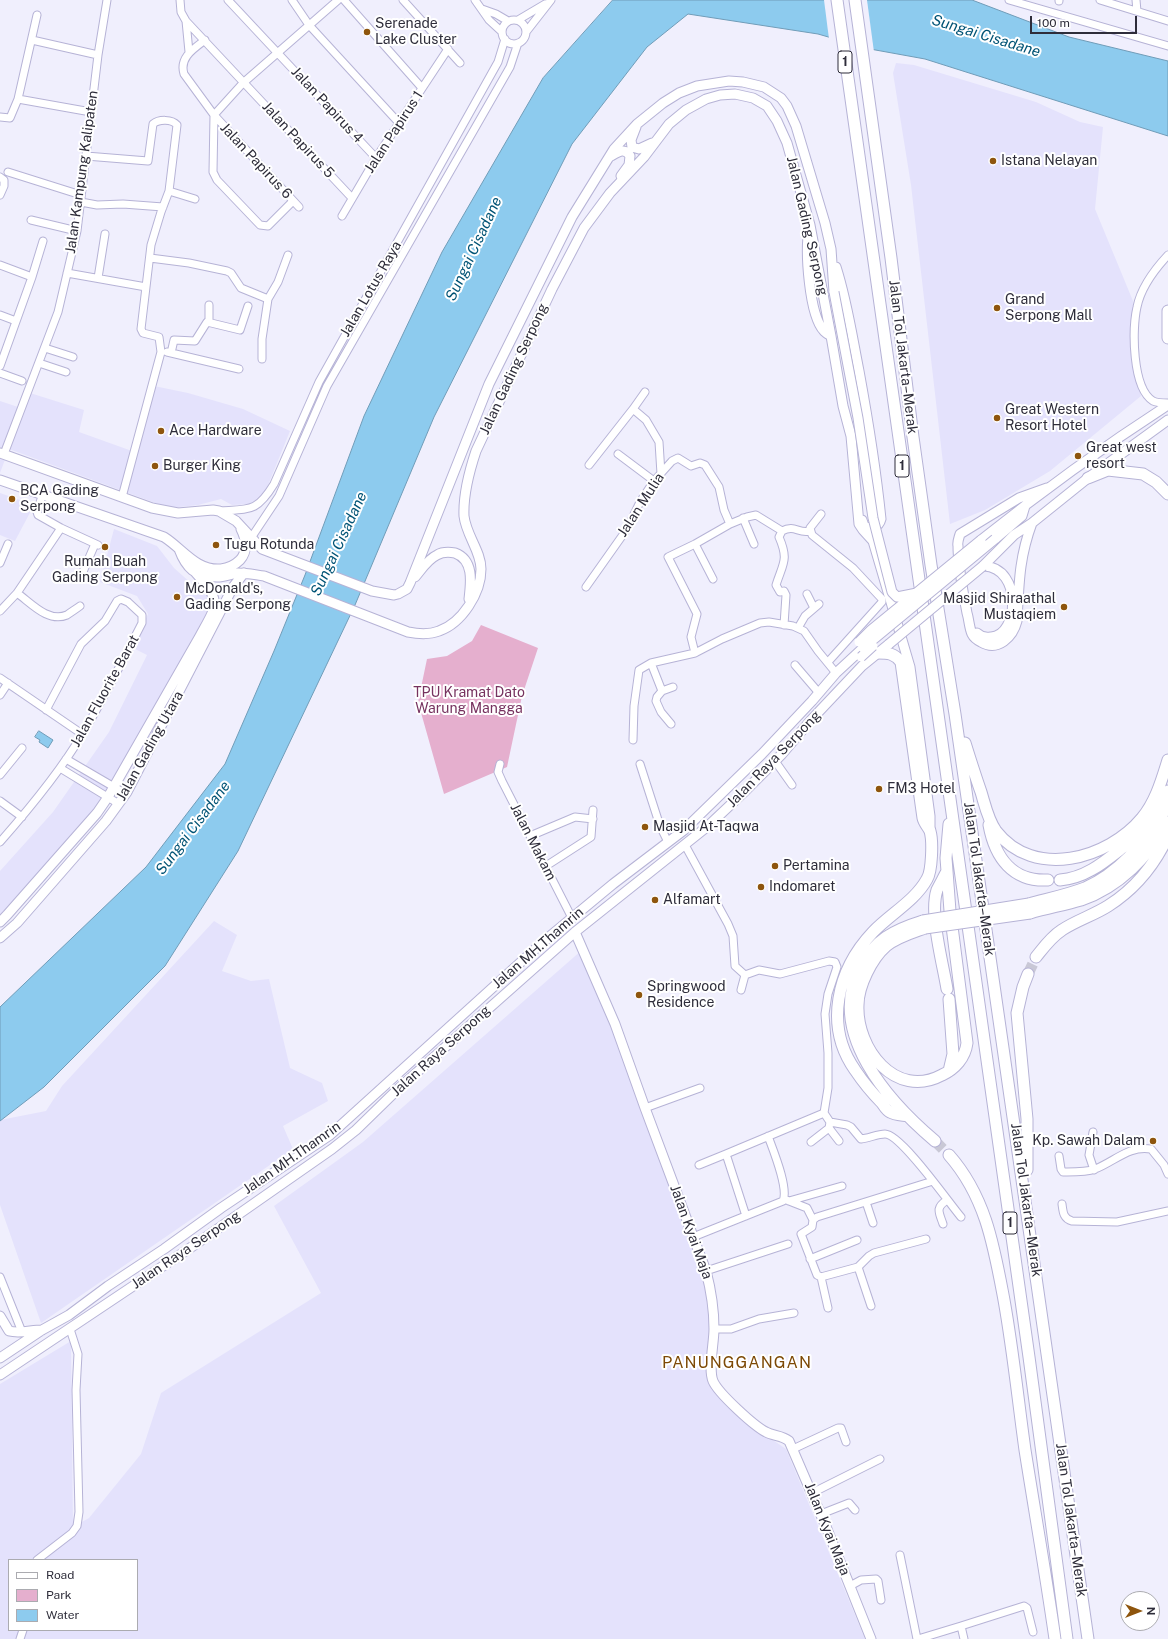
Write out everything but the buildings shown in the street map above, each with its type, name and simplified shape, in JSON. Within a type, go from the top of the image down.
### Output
[{"type":"highway","name":"Jalan Tol Jakarta–Merak","points":[[836,0],[1029,1357],[1067,1639]]},
{"type":"highway","name":"Jalan Tol Jakarta–Merak","points":[[855,0],[891,258],[915,452],[955,714],[1088,1639]]},
{"type":"highway","points":[[1168,311],[1168,338]]},
{"type":"highway","points":[[1088,478],[1108,470],[1143,474],[1156,482],[1168,494]]},
{"type":"highway","points":[[878,653],[891,653],[897,656],[901,662],[923,818],[930,831],[932,865],[928,879],[913,897],[873,932],[848,965],[839,993],[838,1018],[841,1041],[849,1062],[866,1086],[890,1112],[908,1116]]},
{"type":"highway","points":[[955,714],[992,825],[1003,839],[1013,847],[1030,855],[1048,859],[1063,860],[1082,857],[1103,848],[1125,835],[1143,817],[1157,790],[1168,760]]},
{"type":"highway","points":[[1060,880],[1066,880],[1090,871],[1127,843],[1144,828],[1158,809],[1168,791]]},
{"type":"highway","points":[[1029,908],[1084,888],[1115,870],[1139,846],[1155,827],[1168,805]]},
{"type":"highway","points":[[985,807],[991,834],[1006,865],[1014,873],[1020,876],[1035,880],[1048,880]]},
{"type":"highway","points":[[924,925],[887,946],[872,961],[864,978],[858,1004],[859,1024],[865,1042],[875,1059],[887,1071],[900,1079],[920,1082],[949,1072],[963,1056],[967,1043],[950,911],[946,858],[951,808]]},
{"type":"highway","points":[[935,1141],[908,1116],[879,1082],[867,1064],[857,1044],[851,1026],[849,1005],[855,978],[865,958],[882,939],[902,927],[924,925],[1081,900],[1103,890],[1123,876],[1141,860],[1168,822]]},
{"type":"highway","points":[[1036,957],[1048,942],[1063,929],[1109,906],[1132,888],[1161,851],[1168,836]]},
{"type":"highway","points":[[947,870],[937,892],[935,910],[938,939],[948,994],[953,1054],[949,1072]]},
{"type":"highway","points":[[1026,1205],[1027,1119],[1017,1013],[1023,987],[1028,974]]},
{"type":"highway","points":[[949,1155],[966,1176],[980,1204],[989,1229],[1009,1328],[1025,1449],[1055,1639]]},
{"type":"main road","name":"Jalan Gading Serpong","points":[[220,511],[230,516],[238,523],[262,549],[273,554],[372,591],[394,595],[407,589],[489,384],[572,218],[610,156],[637,124],[679,93],[697,86],[714,83],[743,82],[760,85],[772,92],[787,106],[796,126],[826,223],[831,249],[834,292],[858,418],[870,502],[892,592],[894,596],[897,597],[917,593]]},
{"type":"main road","name":"Jalan Gading Serpong","points":[[195,572],[216,577],[242,573],[264,576],[416,634],[432,633],[447,628],[458,619],[474,597],[481,569],[480,560],[468,533],[464,518],[465,499],[471,465],[476,451],[552,289],[584,228],[610,193],[633,170],[669,124],[686,110],[720,95],[735,94],[753,98],[767,106],[787,143],[810,225],[832,336],[843,406],[852,436],[859,524],[873,541],[910,667],[930,816],[930,831]]},
{"type":"main road","points":[[637,124],[631,140],[632,147],[635,149],[644,148],[660,137]]},
{"type":"main road","points":[[610,156],[620,151],[624,151],[628,153],[630,160],[629,164],[610,193]]},
{"type":"main road","points":[[831,249],[845,297],[868,418],[881,519],[877,527],[867,528],[864,526],[857,506]]},
{"type":"main road","points":[[861,649],[871,630],[996,527],[1047,488],[1168,404]]},
{"type":"main road","points":[[861,649],[898,624],[995,550],[1009,536],[1014,535],[1032,523],[1088,478],[1168,420]]},
{"type":"main road","points":[[2,453],[122,497],[169,512],[220,511]]},
{"type":"main road","points":[[0,480],[42,496],[164,537],[194,562],[204,568],[230,568],[241,559],[246,545],[245,538],[238,523]]},
{"type":"main road","points":[[1032,523],[1026,539],[1020,568],[1017,621],[1015,629],[1008,639],[1003,642],[988,645],[976,639],[972,635],[962,588],[957,544],[960,534],[1019,498],[1047,488]]},
{"type":"main road","points":[[861,649],[1022,516],[1025,506]]},
{"type":"main road","name":"Jalan Gading Utara","points":[[0,922],[97,813],[115,788],[198,641],[213,611],[215,603],[213,594],[195,572],[184,562],[179,549]]},
{"type":"main road","name":"Jalan Raya Serpong","points":[[0,1375],[196,1244],[332,1149],[356,1130],[398,1089],[575,932],[685,845],[738,798],[775,761],[862,666],[983,566],[995,550]]},
{"type":"main road","points":[[410,582],[436,555],[443,552],[452,552],[459,555],[466,560],[471,574],[468,607]]},
{"type":"main road","points":[[970,626],[978,635],[994,637],[1001,634],[1007,627],[1012,615],[1012,604],[1008,581],[1002,572],[997,569],[983,566]]},
{"type":"main road","name":"Jalan Gading Utara","points":[[0,938],[17,923],[106,821],[126,794],[233,587],[242,573]]},
{"type":"main road","name":"Jalan Raya Serpong","points":[[812,701],[836,673],[861,649]]},
{"type":"main road","name":"Jalan Raya Serpong","points":[[845,683],[855,665],[861,649]]},
{"type":"main road","name":"Jalan MH.Thamrin","points":[[0,1358],[42,1330],[69,1315],[108,1286],[164,1249],[221,1208],[330,1135],[542,942],[684,830],[762,754],[812,701]]},
{"type":"main road","points":[[643,862],[650,872]]},
{"type":"main road","name":"Jalan Kyai Maja","points":[[575,932],[615,1024],[706,1272],[711,1292],[714,1329],[712,1377],[716,1386],[749,1419],[766,1433],[789,1440],[821,1514],[871,1639]]},
{"type":"main road","points":[[482,996],[490,1007]]},
{"type":"main road","points":[[0,1316],[9,1331],[22,1332],[42,1330]]},
{"type":"main road","points":[[0,1363],[6,1366],[14,1366]]},
{"type":"street","name":"Jalan Kampung Kalipaten","points":[[2,453],[45,348],[58,312],[77,231],[98,55],[107,0]]},
{"type":"street","points":[[180,0],[181,12],[186,21],[189,52]]},
{"type":"street","name":"Jalan Papirus 4","points":[[228,0],[376,158]]},
{"type":"street","points":[[292,0],[309,25],[399,123]]},
{"type":"street","points":[[293,201],[268,226],[264,227],[260,225],[217,180],[213,172],[214,115],[243,83],[338,0]]},
{"type":"street","points":[[403,0],[460,63]]},
{"type":"street","points":[[475,0],[489,20],[503,36],[511,44],[518,44]]},
{"type":"street","points":[[1009,0],[1168,46]]},
{"type":"street","points":[[1100,0],[1168,21]]},
{"type":"street","points":[[1136,0],[1137,11]]},
{"type":"street","points":[[349,1],[422,88]]},
{"type":"street","points":[[482,9],[496,14],[508,22],[518,20],[550,1]]},
{"type":"street","name":"Jalan Lotus Raya","points":[[251,538],[278,496],[327,386],[510,67],[518,44],[524,39],[526,32],[550,1]]},
{"type":"street","points":[[0,118],[10,118],[18,99],[37,15]]},
{"type":"street","points":[[518,20],[524,24],[526,32]]},
{"type":"street","name":"Jalan Papirus 5","points":[[186,21],[352,198]]},
{"type":"street","name":"Jalan Lotus Raya","points":[[266,498],[274,484],[319,382],[498,62],[504,26],[508,22]]},
{"type":"street","points":[[32,40],[98,55]]},
{"type":"street","points":[[189,52],[205,40]]},
{"type":"street","name":"Jalan Papirus 1","points":[[342,216],[376,158],[448,49]]},
{"type":"street","name":"Jalan Papirus 6","points":[[189,52],[183,63],[184,74],[214,115],[299,207]]},
{"type":"street","points":[[18,99],[91,112]]},
{"type":"street","points":[[86,156],[148,161],[153,124],[160,121],[175,122],[178,128],[169,192],[151,244],[141,331],[143,333],[158,336],[161,352],[122,497]]},
{"type":"street","points":[[8,172],[97,205],[123,204],[163,207]]},
{"type":"street","points":[[0,195],[4,183],[1,177]]},
{"type":"street","points":[[169,192],[195,199]]},
{"type":"street","points":[[31,220],[77,231]]},
{"type":"street","points":[[98,278],[105,234]]},
{"type":"street","points":[[0,366],[32,277],[43,241]]},
{"type":"street","points":[[262,358],[262,340],[268,299],[281,277],[288,255]]},
{"type":"street","points":[[1168,255],[1156,267],[1148,279],[1137,307],[1134,338],[1142,389],[1152,400],[1168,404]]},
{"type":"street","points":[[150,258],[189,263],[227,271],[231,273],[241,288],[268,299]]},
{"type":"street","points":[[0,265],[32,277]]},
{"type":"street","points":[[67,273],[146,287]]},
{"type":"street","points":[[209,305],[209,322]]},
{"type":"street","points":[[171,353],[174,340],[195,341],[205,324],[209,322],[240,330],[248,306]]},
{"type":"street","points":[[0,315],[16,321]]},
{"type":"street","points":[[45,348],[72,357]]},
{"type":"street","points":[[161,352],[239,369]]},
{"type":"street","points":[[39,363],[66,372]]},
{"type":"street","points":[[0,373],[22,381]]},
{"type":"street","points":[[589,465],[645,392]]},
{"type":"street","points":[[633,409],[646,420],[660,442],[661,474]]},
{"type":"street","points":[[618,454],[654,481]]},
{"type":"street","name":"Jalan Mulia","points":[[586,587],[627,529],[640,502],[654,481],[672,461],[678,458],[691,466],[700,463],[705,465],[719,487],[724,510],[730,524]]},
{"type":"street","points":[[42,496],[37,514],[61,528],[96,544],[82,574]]},
{"type":"street","points":[[220,511],[256,507],[266,498],[272,506]]},
{"type":"street","points":[[810,531],[810,528],[820,514]]},
{"type":"street","points":[[695,653],[691,637],[697,614],[668,556],[695,544],[743,518],[758,516],[782,530]]},
{"type":"street","points":[[743,518],[754,544]]},
{"type":"street","points":[[0,611],[17,593],[61,528]]},
{"type":"street","points":[[784,625],[786,595],[784,591],[780,592],[776,585],[784,565],[785,552],[779,537],[782,530],[788,528],[794,528],[804,532],[810,531]]},
{"type":"street","points":[[810,531],[853,568],[882,599],[882,602],[828,662]]},
{"type":"street","points":[[0,563],[8,544]]},
{"type":"street","points":[[695,544],[713,579]]},
{"type":"street","points":[[17,593],[50,616],[57,617],[67,615],[80,606]]},
{"type":"street","points":[[798,628],[805,616],[816,606],[807,594]]},
{"type":"street","name":"Jalan Fluorite Barat","points":[[0,842],[22,817],[66,759],[82,734],[142,623],[142,615],[128,602],[121,599],[117,601],[105,621],[81,644],[46,710]]},
{"type":"street","points":[[633,740],[634,706],[639,670],[652,663],[695,653],[722,639],[760,623],[784,625],[804,631],[836,673]]},
{"type":"street","points":[[652,663],[662,691]]},
{"type":"street","points":[[795,665],[819,693]]},
{"type":"street","points":[[0,678],[82,734]]},
{"type":"street","points":[[0,695],[8,683]]},
{"type":"street","points":[[671,724],[661,712],[656,701],[657,697],[662,691],[673,687]]},
{"type":"street","points":[[0,774],[22,748]]},
{"type":"street","points":[[66,759],[126,794]]},
{"type":"street","points":[[775,761],[792,785]]},
{"type":"street","name":"Jalan Makam","points":[[500,764],[498,772],[502,781],[572,918]]},
{"type":"street","points":[[640,764],[660,826],[668,842]]},
{"type":"street","points":[[60,768],[119,804]]},
{"type":"street","points":[[0,801],[22,817]]},
{"type":"street","points":[[546,866],[590,838],[592,835],[593,810]]},
{"type":"street","points":[[530,836],[575,817],[593,819]]},
{"type":"street","points":[[685,845],[728,924],[733,936],[736,966],[745,975]]},
{"type":"street","points":[[745,975],[759,970],[780,974],[829,961],[835,962],[837,967],[828,994],[826,1014],[828,1074],[824,1113],[839,1141]]},
{"type":"street","points":[[742,990],[745,975]]},
{"type":"street","points":[[645,1108],[700,1088]]},
{"type":"street","points":[[699,1165],[824,1113]]},
{"type":"street","points":[[811,1142],[830,1125],[847,1124],[861,1139],[885,1134],[897,1139],[961,1217]]},
{"type":"street","points":[[1093,1132],[1089,1155],[1094,1170]]},
{"type":"street","points":[[768,1136],[780,1168],[787,1200]]},
{"type":"street","points":[[1059,1156],[1061,1169],[1063,1172],[1094,1170],[1120,1155],[1136,1149],[1145,1148],[1151,1149],[1164,1165],[1168,1174]]},
{"type":"street","points":[[726,1154],[746,1216]]},
{"type":"street","points":[[813,1220],[817,1217],[933,1181]]},
{"type":"street","points":[[693,1237],[787,1200],[842,1186]]},
{"type":"street","points":[[787,1200],[807,1208],[813,1220],[812,1227],[801,1234],[817,1275],[821,1277],[828,1308]]},
{"type":"street","points":[[944,1224],[938,1209],[940,1205],[947,1200]]},
{"type":"street","points":[[866,1202],[873,1223]]},
{"type":"street","points":[[1062,1204],[1066,1219],[1072,1221],[1091,1220],[1118,1222],[1168,1211]]},
{"type":"street","points":[[821,1277],[858,1267],[874,1253],[926,1239]]},
{"type":"street","points":[[810,1259],[857,1240]]},
{"type":"street","points":[[706,1272],[788,1244]]},
{"type":"street","points":[[858,1267],[871,1306]]},
{"type":"street","points":[[0,1277],[22,1332]]},
{"type":"street","points":[[714,1329],[731,1329],[759,1319],[794,1313]]},
{"type":"street","points":[[38,1559],[72,1533],[77,1526],[79,1512],[76,1390],[78,1354],[70,1329]]},
{"type":"street","points":[[793,1449],[838,1428],[841,1428],[846,1442]]},
{"type":"street","points":[[812,1493],[880,1459]]},
{"type":"street","points":[[821,1514],[849,1503],[855,1510]]},
{"type":"street","points":[[900,1555],[918,1639],[1024,1606],[1027,1608],[1033,1632]]},
{"type":"street","points":[[850,1586],[861,1580],[876,1579],[878,1581],[880,1600]]},
{"type":"street","points":[[961,1626],[964,1639]]},
{"type":"shaded area","points":[[896,63],[914,65],[1036,102],[1080,122],[1103,127],[1095,209],[1133,301],[1130,343],[1141,396],[1050,471],[985,510],[950,524],[911,185],[893,73]]},
{"type":"shaded area","points":[[149,385],[188,393],[243,409],[290,431],[264,495],[251,504],[232,505],[221,499],[198,505],[169,508],[9,449],[0,473],[0,401],[24,409],[30,393],[84,410],[79,432],[132,451]]},
{"type":"shaded area","points":[[0,493],[34,505],[15,541],[0,535]]},
{"type":"shaded area","points":[[114,529],[157,546],[174,568],[192,584],[212,597],[213,608],[83,833],[0,924],[0,871],[53,812],[109,732],[147,655],[133,648],[148,614],[137,596],[100,582]]},
{"type":"shaded area","points":[[214,921],[237,935],[222,971],[251,981],[269,979],[290,1068],[322,1083],[328,1101],[283,1126],[293,1149],[41,1323],[0,1205],[0,1120],[46,1111],[62,1086]]},
{"type":"shaded area","points":[[582,950],[713,1298],[711,1382],[742,1419],[786,1449],[865,1639],[0,1639],[0,1384],[71,1341],[73,1527],[89,1518],[141,1454],[161,1393],[321,1293],[274,1206],[363,1142]]},
{"type":"green space","name":"TPU Kramat Dato Warung Mangga","points":[[481,625],[538,648],[522,696],[507,767],[444,794],[418,702],[427,659],[447,656],[472,641]]},
{"type":"water","name":"Sungai Cisadane","points":[[613,0],[972,0],[1069,37],[1168,61],[1168,136],[925,59],[870,49],[818,34],[688,14],[647,47],[572,144],[434,417],[355,605],[238,851],[165,966],[44,1087],[0,1121],[0,1007],[146,867],[225,764],[305,575],[364,416],[442,252],[543,78]]},
{"type":"water","points":[[39,731],[53,740],[48,748],[39,742],[40,740],[35,737]]},
{"type":"pier","points":[[824,0],[867,0],[874,52],[829,39]]},
{"type":"tunnel","points":[[1028,974],[1036,957]]},
{"type":"tunnel","points":[[935,1141],[949,1155]]},
{"type":"place","name":"Serenade Lake Cluster","points":[[367,32]]},
{"type":"place","name":"Istana Nelayan","points":[[993,161]]},
{"type":"place","name":"Grand Serpong Mall","points":[[997,308]]},
{"type":"place","name":"Great Western Resort Hotel","points":[[997,418]]},
{"type":"place","name":"Ace Hardware","points":[[161,431]]},
{"type":"place","name":"Great west resort","points":[[1078,456]]},
{"type":"place","name":"Burger King","points":[[155,466]]},
{"type":"place","name":"BCA Gading Serpong","points":[[12,499]]},
{"type":"place","name":"Tugu Rotunda","points":[[216,545]]},
{"type":"place","name":"Rumah Buah Gading Serpong","points":[[105,547]]},
{"type":"place","name":"McDonald's, Gading Serpong","points":[[177,597]]},
{"type":"place","name":"Masjid Shiraathal Mustaqiem","points":[[1064,607]]},
{"type":"place","name":"FM3 Hotel","points":[[879,789]]},
{"type":"place","name":"Masjid At-Taqwa","points":[[645,827]]},
{"type":"place","name":"Pertamina","points":[[775,866]]},
{"type":"place","name":"Indomaret","points":[[761,887]]},
{"type":"place","name":"Alfamart","points":[[655,900]]},
{"type":"place","name":"Springwood Residence","points":[[639,995]]},
{"type":"place","name":"Kp. Sawah Dalam","points":[[1153,1141]]},
{"type":"district","name":"PANUNGGANGAN","points":[[737,1363]]}]
